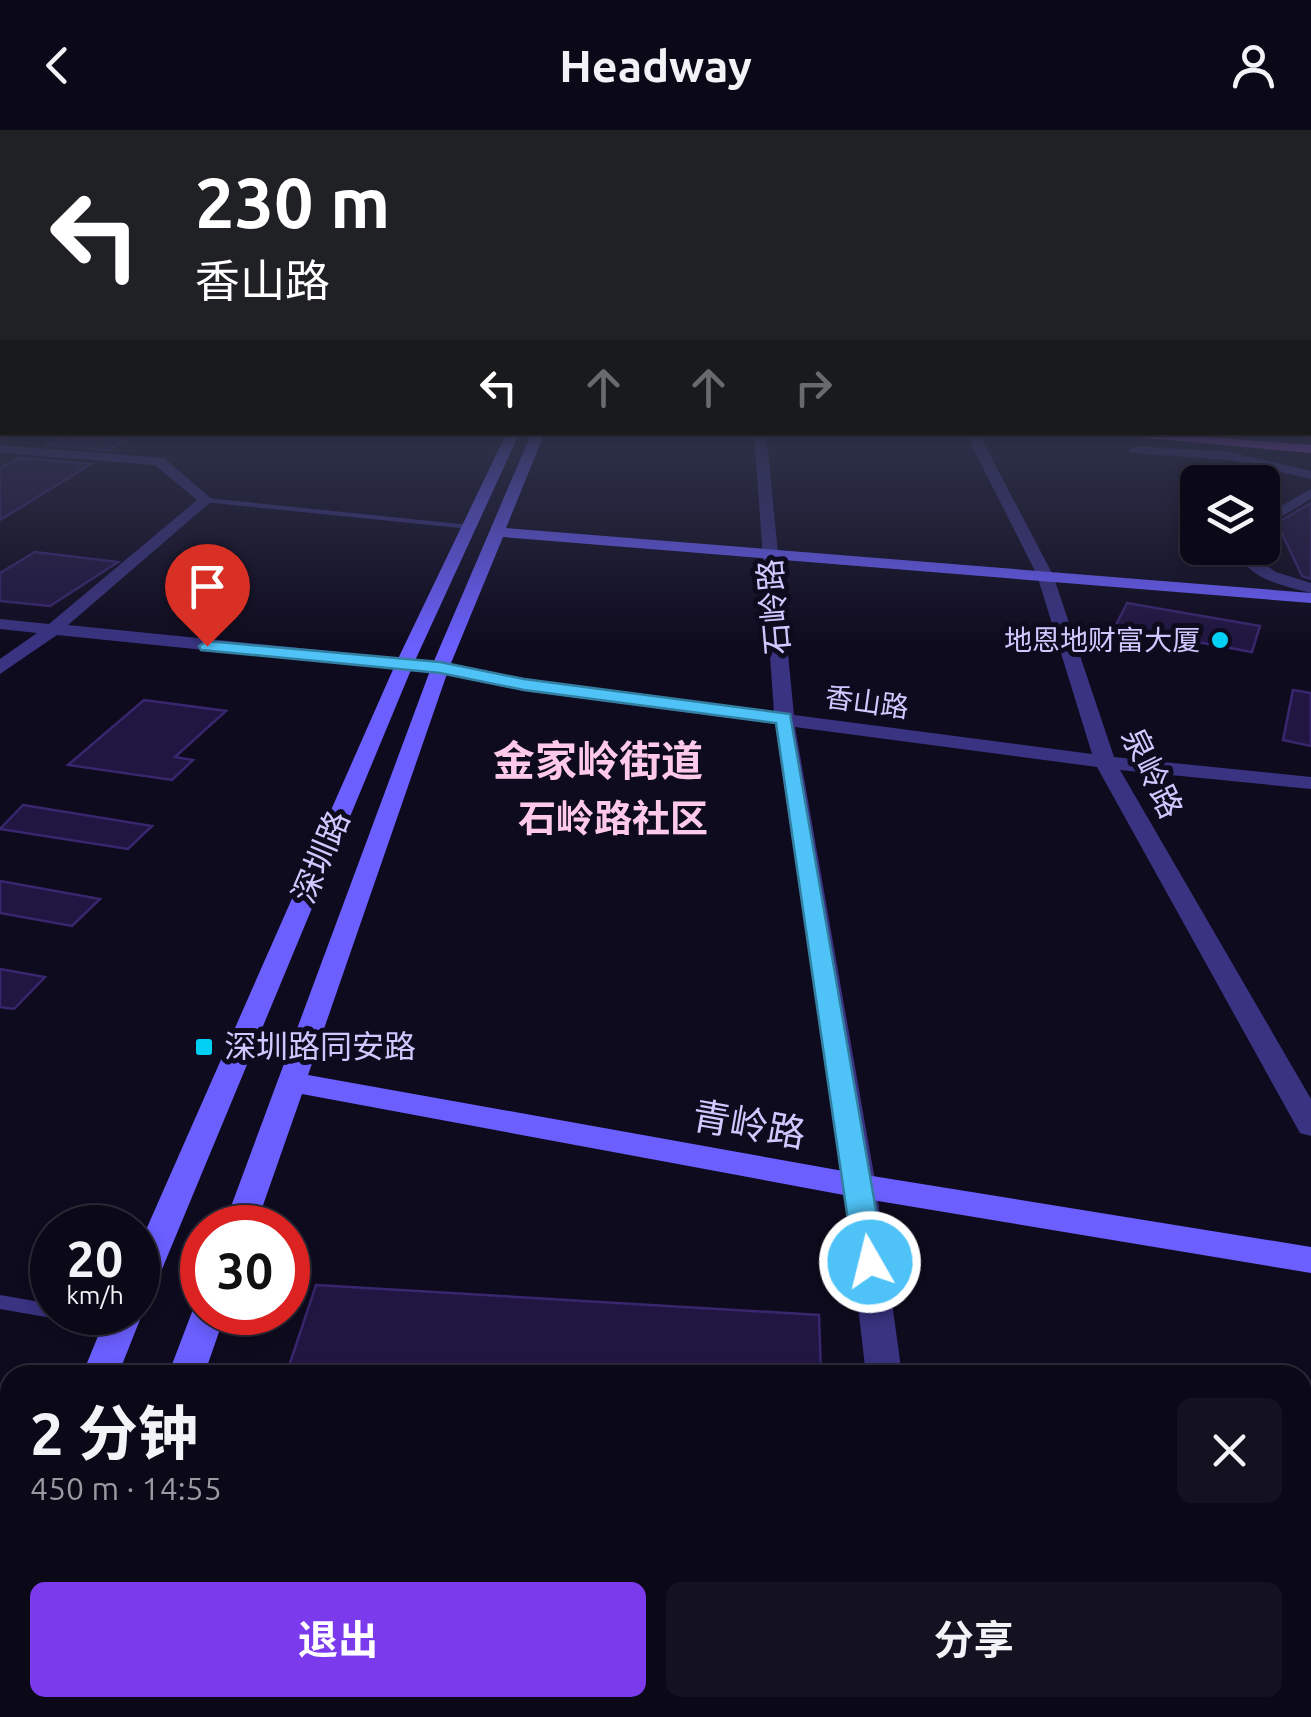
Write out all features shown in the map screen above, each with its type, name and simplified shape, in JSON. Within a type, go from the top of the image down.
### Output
[{"type":"main road","name":"深圳路","points":[[160,1235],[404,666],[484,498]]},
{"type":"main road","name":"深圳路","points":[[247,1205],[440,668],[511,498]]},
{"type":"main road","points":[[497,532],[1311,598]]},
{"type":"main road","name":"青岭路","points":[[292,1082],[860,1186],[1311,1260]]},
{"type":"main road","points":[[104,1365],[117,1335]]},
{"type":"main road","points":[[189,1365],[200,1335]]},
{"type":"street","points":[[0,668],[52,630],[206,500],[204,498]]},
{"type":"street","name":"石岭路","points":[[765,498],[784,718],[860,1186],[883,1365]]},
{"type":"street","name":"泉岭路","points":[[1005,498],[1045,575],[1105,762],[1311,1125]]},
{"type":"street","points":[[1280,513],[1303,498]]},
{"type":"street","points":[[1255,565],[1270,575],[1311,588]]},
{"type":"street","name":"香山路","points":[[0,624],[440,668],[524,684],[1105,762],[1311,783]]},
{"type":"lane","points":[[206,500],[470,528]]},
{"type":"lane","points":[[0,1302],[30,1307]]},
{"type":"building","points":[[0,498],[36,498],[0,520]]},
{"type":"building","points":[[1311,503],[1311,579],[1302,576],[1280,529],[1280,521]]},
{"type":"building","points":[[35,552],[118,562],[50,606],[0,601],[0,573]]},
{"type":"building","name":"地恩地财富大厦","points":[[1127,603],[1260,626],[1252,652],[1115,627]]},
{"type":"building","points":[[1293,690],[1311,693],[1311,746],[1283,740]]},
{"type":"building","points":[[144,700],[226,711],[175,757],[193,760],[172,780],[68,765]]},
{"type":"building","points":[[23,805],[152,826],[128,849],[0,829]]},
{"type":"building","points":[[0,881],[100,899],[72,926],[0,913]]},
{"type":"building","points":[[0,969],[45,977],[14,1009],[0,1007]]},
{"type":"building","points":[[316,1285],[819,1315],[821,1365],[289,1365],[299,1335],[310,1335],[310,1303]]},
{"type":"place","name":"地恩地财富大厦","points":[[1220,640]]},
{"type":"place","name":"深圳路同安路","points":[[204,1047]]},
{"type":"district","name":"金家岭街道","points":[[598,761]]},
{"type":"district","name":"石岭路社区","points":[[613,819]]},
{"type":"route","points":[[207,646],[440,668],[524,684],[784,718],[870,1262]]}]
